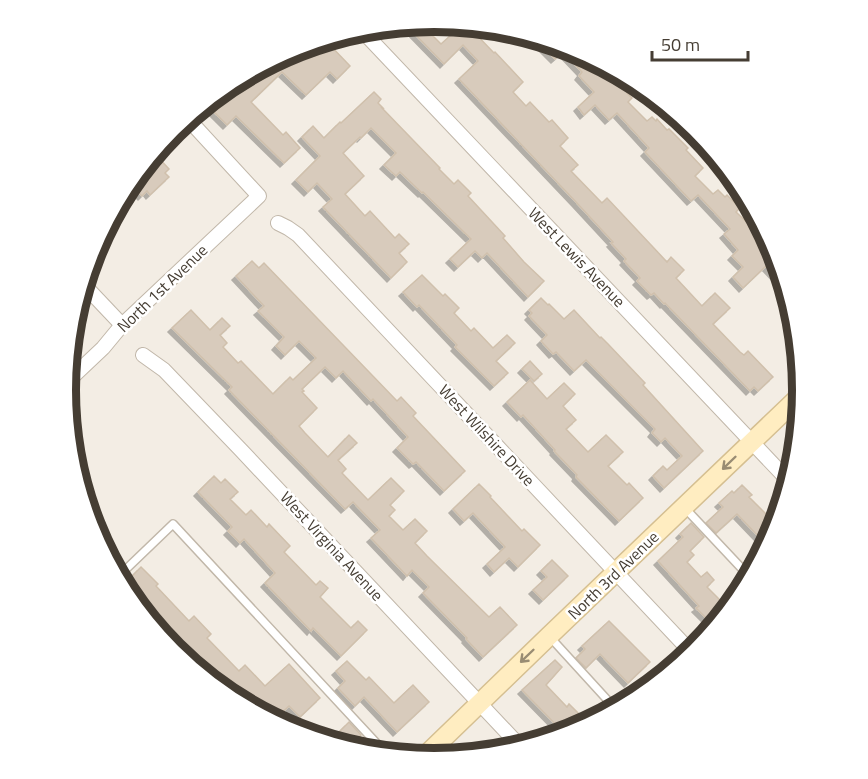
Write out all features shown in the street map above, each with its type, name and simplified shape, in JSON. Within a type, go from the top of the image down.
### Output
[{"type":"street","name":"West Lewis Avenue","points":[[369,38],[782,474]]},
{"type":"street","name":"North 1st Avenue","points":[[77,373],[103,348],[122,325],[259,196],[193,125]]},
{"type":"street","name":"West Wilshire Drive","points":[[278,223],[298,235],[685,645]]},
{"type":"street","points":[[90,291],[122,325]]},
{"type":"street","name":"West Virginia Avenue","points":[[143,355],[164,370],[240,448],[513,739]]},
{"type":"street","name":"North 3rd Avenue","points":[[433,748],[791,404]]},
{"type":"lane","points":[[684,507],[743,570]]},
{"type":"lane","points":[[125,570],[173,524],[376,743]]},
{"type":"lane","points":[[549,636],[609,702]]},
{"type":"building","points":[[413,32],[429,32],[441,44],[454,32],[476,34],[495,52],[523,82],[513,92],[526,106],[530,102],[549,122],[552,120],[568,138],[560,146],[578,165],[571,171],[602,203],[607,198],[667,262],[671,257],[684,270],[676,278],[702,306],[715,293],[730,308],[713,324],[740,352],[744,355],[748,351],[773,377],[758,391],[754,387],[750,391],[665,303],[654,293],[651,295],[637,281],[640,278],[624,261],[626,259],[611,243],[613,242],[459,79],[478,61],[463,45],[444,64]]},
{"type":"building","points":[[331,47],[350,66],[337,79],[330,72],[306,95],[282,72],[251,102],[283,135],[286,132],[300,148],[284,163],[236,116],[227,125],[211,109],[255,79],[276,68]]},
{"type":"building","points":[[545,49],[560,55],[555,59]]},
{"type":"building","points":[[569,58],[592,68],[630,90],[627,93],[632,98],[628,102],[647,121],[652,117],[656,121],[657,119],[688,148],[686,150],[703,168],[695,176],[713,194],[718,190],[725,197],[727,195],[740,208],[736,212],[754,229],[773,273],[766,266],[743,288],[733,277],[743,267],[732,256],[738,250],[724,234],[730,229],[698,195],[691,201],[645,152],[649,148],[617,113],[609,120],[595,105],[584,115],[578,107],[594,92],[579,76],[582,72]]},
{"type":"building","points":[[374,92],[381,99],[378,103],[382,108],[454,184],[458,180],[471,193],[468,196],[505,236],[503,238],[524,262],[544,281],[528,297],[487,253],[482,258],[475,251],[458,267],[450,259],[471,239],[400,172],[396,176],[384,165],[396,153],[371,128],[343,153],[364,176],[345,194],[365,216],[370,211],[395,238],[399,234],[409,244],[399,253],[407,262],[391,278],[323,207],[332,199],[317,183],[308,192],[296,180],[320,156],[302,137],[313,126],[324,138]]},
{"type":"building","points":[[160,159],[169,169],[165,173],[169,177],[150,195],[147,191],[142,196],[136,190]]},
{"type":"building","points":[[252,261],[259,268],[264,263],[397,401],[401,397],[416,413],[413,416],[465,471],[444,491],[416,462],[413,464],[397,448],[408,437],[343,371],[336,378],[325,367],[302,389],[304,391],[302,392],[317,408],[299,426],[305,433],[328,457],[349,435],[357,443],[338,460],[346,469],[342,473],[368,500],[391,478],[404,491],[390,505],[395,510],[389,516],[403,530],[415,519],[427,531],[415,543],[427,556],[489,617],[500,607],[517,625],[483,657],[423,593],[429,587],[412,570],[407,576],[371,538],[380,530],[353,502],[345,509],[229,390],[232,387],[172,328],[191,310],[210,330],[222,318],[230,326],[220,335],[227,343],[223,347],[238,363],[241,361],[273,394],[290,377],[293,380],[316,358],[299,341],[285,355],[276,346],[284,337],[258,311],[264,306],[236,276]]},
{"type":"building","points":[[422,275],[459,308],[454,313],[471,331],[474,328],[493,348],[507,335],[515,343],[496,361],[508,373],[494,386],[455,347],[457,345],[419,305],[417,307],[403,292]]},
{"type":"building","points":[[541,298],[564,319],[574,310],[645,383],[643,385],[703,451],[664,488],[653,476],[663,466],[667,470],[682,456],[665,438],[661,442],[652,433],[655,429],[586,360],[574,371],[556,352],[553,354],[541,341],[547,335],[529,316],[532,313],[529,310]]},
{"type":"building","points":[[530,361],[542,374],[534,381],[522,369]]},
{"type":"building","points":[[530,380],[547,399],[564,383],[575,394],[563,406],[576,420],[566,429],[588,452],[606,435],[623,452],[608,466],[643,498],[619,521],[576,477],[577,475],[523,415],[521,417],[507,402]]},
{"type":"building","points":[[214,476],[221,483],[225,479],[238,492],[230,499],[246,515],[251,510],[267,527],[269,524],[290,546],[284,552],[316,585],[320,581],[328,588],[320,597],[351,628],[358,621],[367,630],[341,656],[313,628],[311,631],[265,583],[275,573],[244,539],[240,543],[228,531],[232,527],[198,492]]},
{"type":"building","points":[[479,484],[522,531],[524,529],[540,545],[518,567],[509,558],[494,572],[487,564],[505,547],[473,513],[464,521],[453,509]]},
{"type":"building","points":[[742,485],[752,495],[749,497],[769,517],[759,537],[737,514],[716,533],[706,523],[723,507],[719,503],[732,491],[734,493]]},
{"type":"building","points":[[691,523],[704,537],[690,551],[694,555],[687,562],[701,577],[707,572],[714,580],[707,587],[722,602],[708,620],[696,608],[699,606],[658,561],[683,537],[680,534]]},
{"type":"building","points":[[552,560],[568,576],[543,600],[533,590],[547,577],[541,571]]},
{"type":"building","points":[[141,567],[189,621],[194,616],[211,634],[207,638],[239,671],[245,665],[265,686],[289,664],[320,698],[300,717],[289,706],[281,713],[255,700],[198,659],[160,620],[130,578]]},
{"type":"building","points":[[609,621],[650,662],[628,683],[600,654],[586,668],[576,658],[585,649],[582,646]]},
{"type":"building","points":[[555,660],[562,667],[546,685],[567,707],[569,704],[581,716],[557,726],[522,690]]},
{"type":"building","points":[[347,661],[366,680],[369,677],[394,703],[413,685],[429,702],[397,732],[364,697],[355,706],[338,688],[345,681],[336,671]]},
{"type":"building","points":[[349,722],[361,735],[357,739],[337,734]]}]
